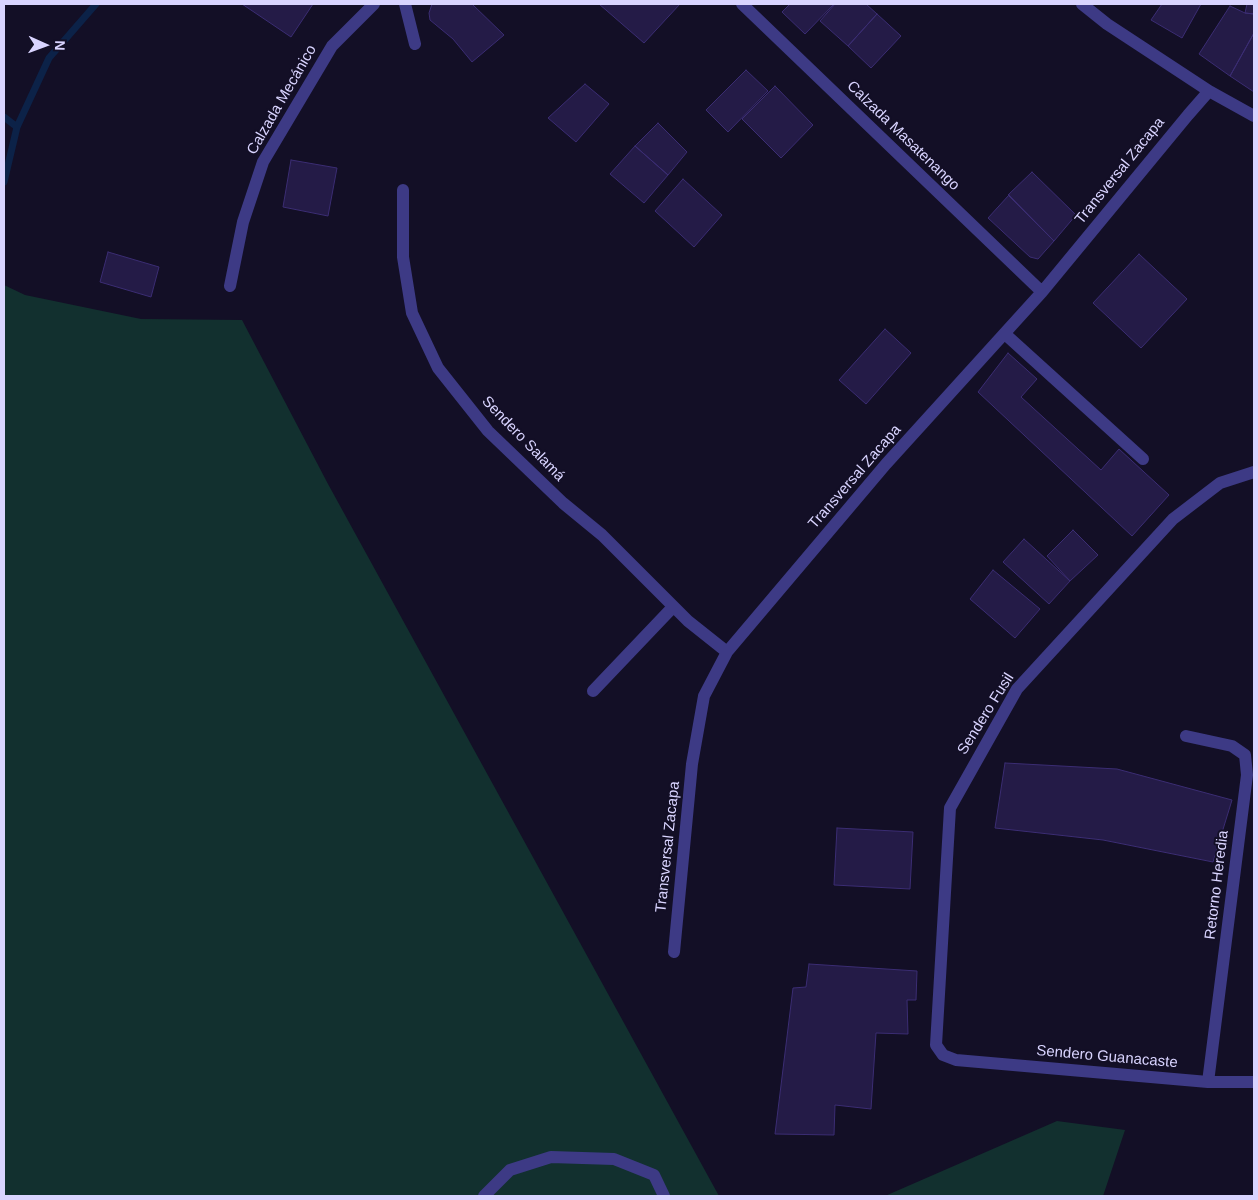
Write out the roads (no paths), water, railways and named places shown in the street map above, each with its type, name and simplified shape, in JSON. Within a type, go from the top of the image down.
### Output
[{"type":"street","name":"Calzada Mecánico","points":[[230,286],[243,222],[263,162],[332,46],[374,4]]},
{"type":"street","points":[[405,4],[415,44]]},
{"type":"street","name":"Calzada Masatenango","points":[[742,4],[1042,292]]},
{"type":"street","points":[[1082,4],[1107,24],[1209,91],[1254,116]]},
{"type":"street","name":"Transversal Zacapa","points":[[674,952],[692,764],[704,696],[727,652],[886,464],[1042,292],[1209,91]]},
{"type":"street","name":"Sendero Salamá","points":[[403,190],[402,257],[412,313],[438,368],[488,431],[563,503],[602,535],[688,621],[727,652]]},
{"type":"street","points":[[1005,334],[1143,459]]},
{"type":"street","name":"Sendero Fusil","points":[[956,1060],[944,1055],[936,1045],[950,808],[1017,689],[1173,519],[1220,483],[1254,472]]},
{"type":"street","points":[[593,691],[673,607]]},
{"type":"street","name":"Retorno Heredia","points":[[1186,736],[1232,746],[1245,755],[1247,775],[1208,1082]]},
{"type":"street","name":"Sendero Guanacaste","points":[[956,1060],[1208,1082],[1254,1082]]},
{"type":"street","points":[[484,1196],[510,1170],[551,1157],[614,1159],[654,1175],[664,1196]]},
{"type":"waterway","points":[[4,182],[17,127],[49,58],[96,4]]},
{"type":"waterway","points":[[4,117],[17,127]]}]
